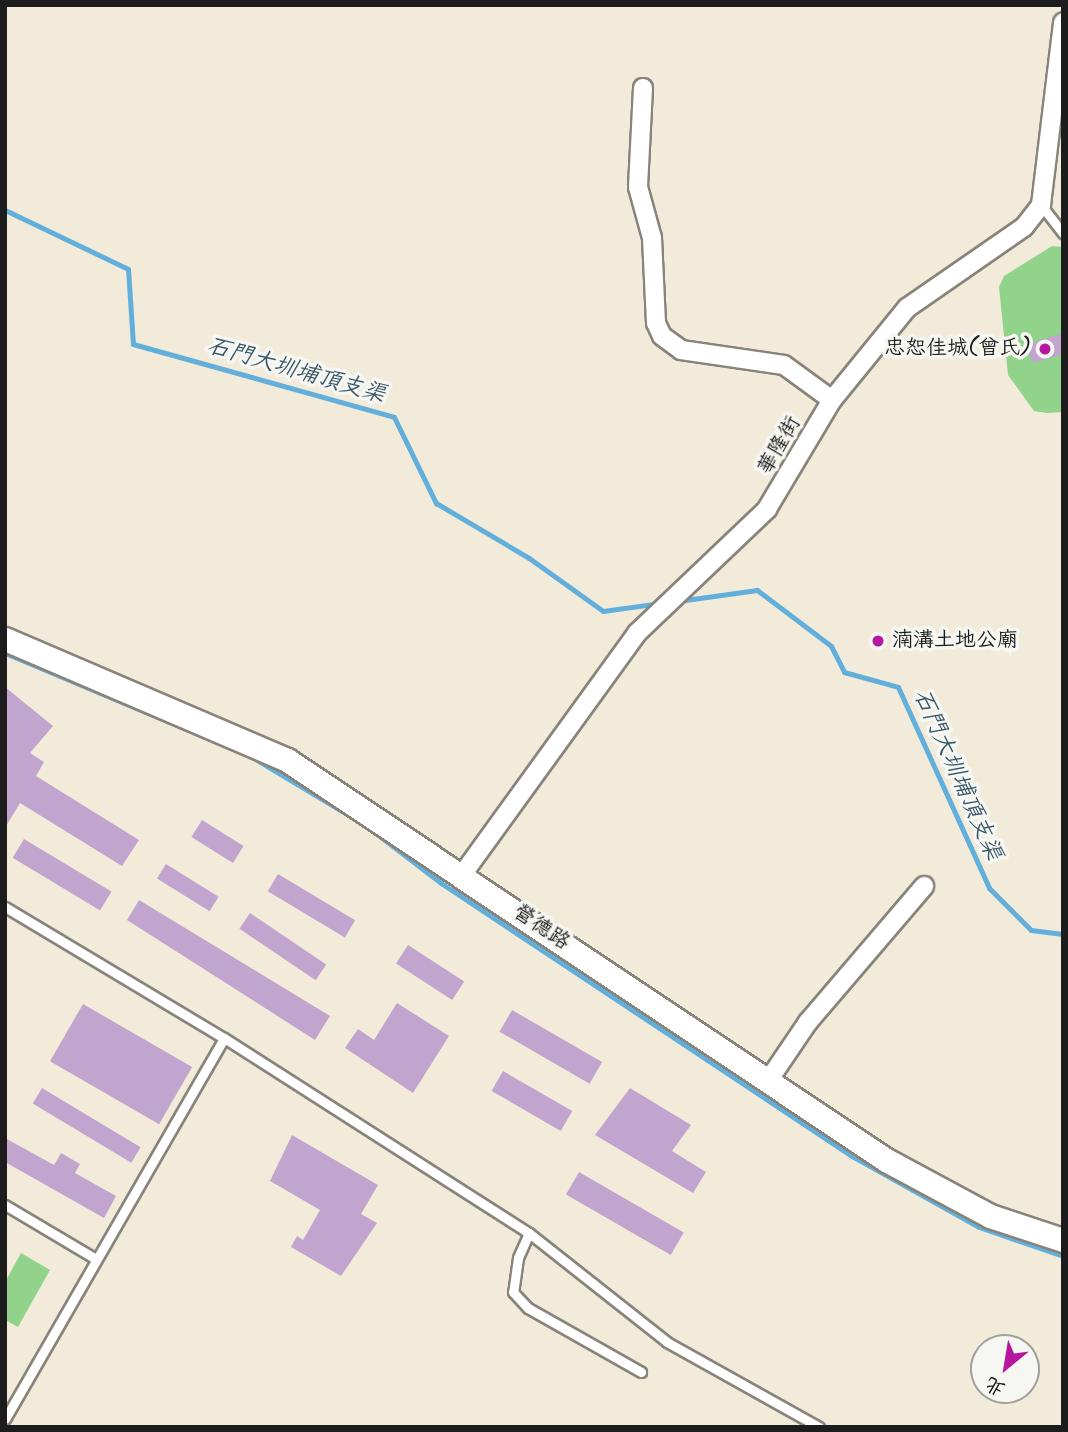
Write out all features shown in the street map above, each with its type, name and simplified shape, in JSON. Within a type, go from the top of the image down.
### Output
[{"type":"street","points":[[1041,205],[1061,79],[1063,22]]},
{"type":"street","points":[[643,88],[638,187],[652,238],[656,323],[662,336],[681,350],[784,365],[805,376],[832,400]]},
{"type":"street","name":"華隆街","points":[[462,875],[637,633],[767,509],[832,400],[907,308],[1024,227],[1041,205]]},
{"type":"street","name":"營德路","points":[[5,639],[287,760],[886,1160],[958,1200],[1063,1240]]},
{"type":"street","points":[[768,1081],[808,1022],[924,886]]},
{"type":"lane","points":[[1041,205],[1063,233]]},
{"type":"lane","points":[[5,907],[224,1038],[529,1233],[667,1342],[819,1427]]},
{"type":"lane","points":[[5,1419],[224,1038]]},
{"type":"lane","points":[[5,1205],[96,1259]]},
{"type":"lane","points":[[529,1233],[518,1258],[513,1292],[528,1308],[641,1372]]},
{"type":"green space","points":[[1052,246],[1063,247],[1063,412],[1047,413],[1034,411],[1008,375],[999,287],[1004,276]]},
{"type":"green space","points":[[21,1253],[50,1270],[18,1327],[5,1320],[5,1282]]},
{"type":"building","name":"忠恕佳城(曾氏)","points":[[1063,333],[1063,354],[1033,363],[1025,345]]},
{"type":"building","points":[[5,687],[53,726],[30,753],[44,762],[36,776],[139,840],[122,866],[20,803],[5,828]]},
{"type":"building","points":[[202,820],[244,846],[233,863],[191,837]]},
{"type":"building","points":[[24,839],[111,892],[100,910],[13,858]]},
{"type":"building","points":[[166,864],[219,897],[210,911],[157,878]]},
{"type":"building","points":[[278,874],[355,920],[345,937],[268,891]]},
{"type":"building","points":[[139,900],[330,1016],[315,1040],[127,920]]},
{"type":"building","points":[[250,913],[326,964],[316,980],[239,929]]},
{"type":"building","points":[[408,945],[464,981],[452,1000],[396,963]]},
{"type":"building","points":[[397,1003],[449,1036],[413,1093],[345,1048],[358,1029],[374,1040]]},
{"type":"building","points":[[83,1004],[192,1067],[159,1124],[50,1061]]},
{"type":"building","points":[[512,1010],[602,1062],[590,1084],[500,1032]]},
{"type":"building","points":[[503,1071],[572,1111],[561,1131],[492,1091]]},
{"type":"building","points":[[42,1088],[141,1147],[131,1163],[33,1103]]},
{"type":"building","points":[[630,1088],[691,1125],[672,1151],[706,1172],[693,1193],[595,1135]]},
{"type":"building","points":[[292,1135],[378,1185],[361,1214],[377,1223],[341,1276],[291,1247],[297,1236],[303,1240],[320,1210],[270,1181]]},
{"type":"building","points":[[5,1138],[54,1165],[61,1153],[80,1164],[75,1173],[116,1196],[104,1218],[5,1162]]},
{"type":"building","points":[[579,1172],[684,1232],[671,1255],[566,1195]]},
{"type":"waterway","name":"石門大圳埔頂支渠","points":[[5,210],[128,269],[133,344],[394,417],[436,503],[529,558],[603,611],[661,603]]},
{"type":"waterway","name":"石門大圳埔頂支渠","points":[[678,601],[757,590],[831,646],[844,672],[898,687],[989,888],[1031,930],[1063,934]]},
{"type":"waterway","name":"石門大圳埔頂支渠","points":[[5,653],[222,744]]},
{"type":"waterway","name":"石門大圳埔頂支渠","points":[[247,754],[365,825]]},
{"type":"waterway","name":"石門大圳埔頂支渠","points":[[373,831],[441,883],[852,1156],[979,1227],[1063,1256]]},
{"type":"place","name":"忠恕佳城(曾氏)","points":[[1045,349]]},
{"type":"place","name":"湳溝土地公廟","points":[[878,641]]}]
